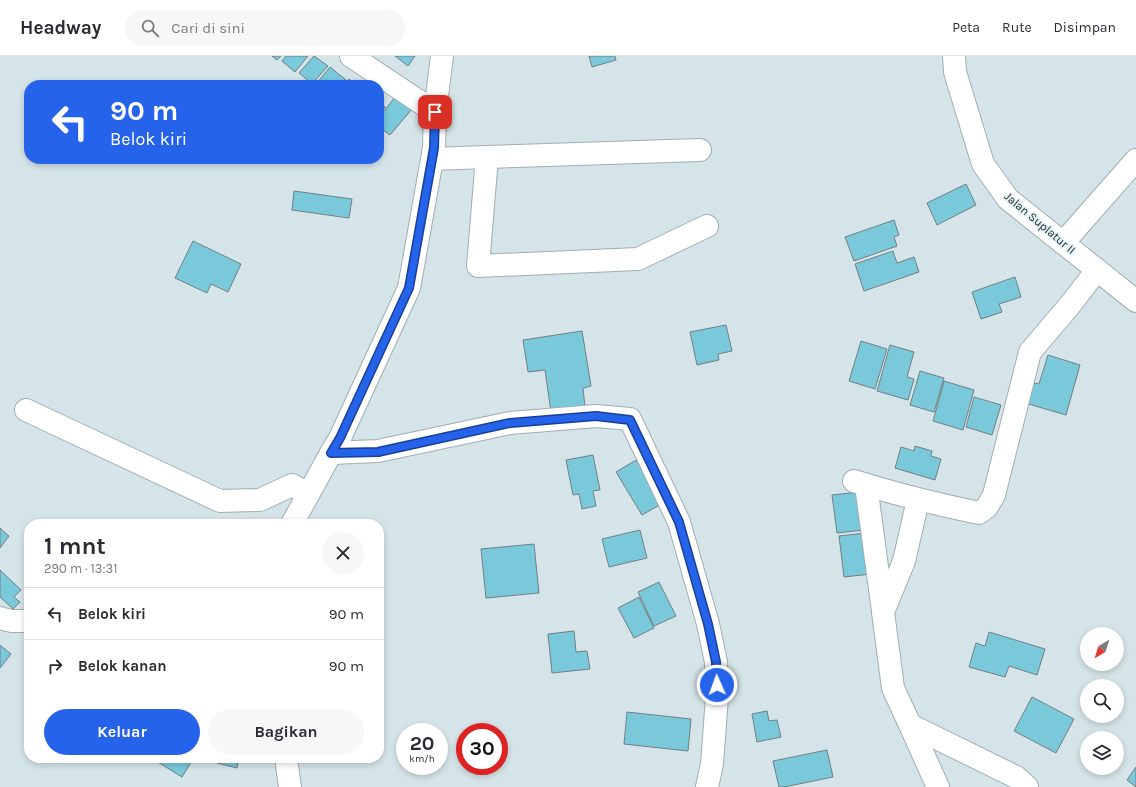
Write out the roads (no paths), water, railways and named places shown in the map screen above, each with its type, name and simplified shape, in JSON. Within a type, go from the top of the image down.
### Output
[{"type":"street","points":[[351,56],[435,112]]},
{"type":"street","points":[[295,519],[340,438],[409,288],[434,148],[435,112],[442,56]]},
{"type":"street","name":"Jalan Suplatur II","points":[[954,56],[955,72],[982,164],[1008,199],[1136,301]]},
{"type":"street","points":[[432,159],[700,150]]},
{"type":"street","points":[[487,157],[478,266],[638,259],[707,226]]},
{"type":"street","points":[[1063,242],[1136,160]]},
{"type":"street","points":[[938,787],[893,688],[883,612],[860,483],[918,500],[979,513],[987,507],[994,495],[1030,352],[1070,305],[1097,270]]},
{"type":"street","points":[[26,410],[220,501],[260,500],[292,485],[308,494]]},
{"type":"street","points":[[331,453],[378,452],[510,423],[596,416],[630,420],[679,522],[708,624],[716,662],[717,697],[712,764],[707,787]]},
{"type":"street","points":[[883,612],[904,561],[918,500]]},
{"type":"street","points":[[0,618],[11,621],[24,621]]},
{"type":"street","points":[[910,725],[1016,777],[1027,787]]},
{"type":"street","points":[[287,763],[290,787]]}]
